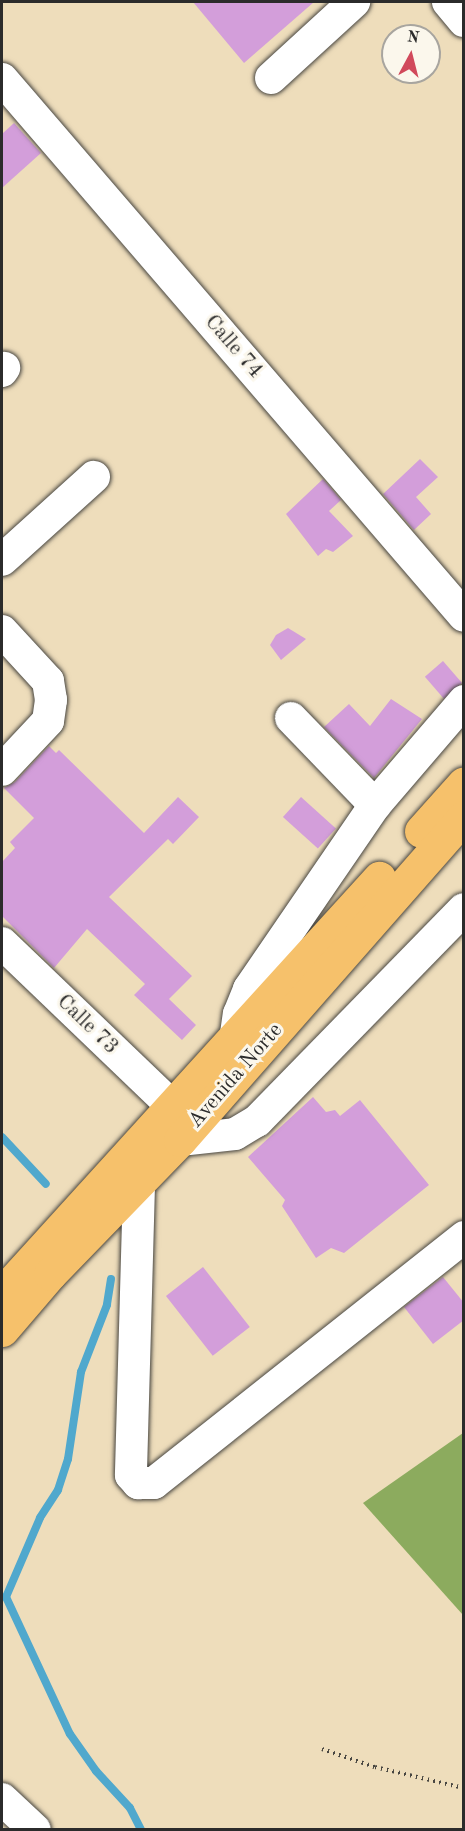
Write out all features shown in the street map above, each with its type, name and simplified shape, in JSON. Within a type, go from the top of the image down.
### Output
[{"type":"main road","name":"Avenida Norte","points":[[2,1293],[235,1041],[464,783]]},
{"type":"main road","name":"Avenida Norte","points":[[2,1330],[50,1274],[139,1185],[180,1140],[464,816]]},
{"type":"street","points":[[271,78],[354,2]]},
{"type":"street","points":[[448,2],[464,21]]},
{"type":"street","name":"Calle 74","points":[[2,79],[464,616]]},
{"type":"street","points":[[2,560],[94,477]]},
{"type":"street","points":[[2,631],[48,681],[51,700],[48,721],[2,770]]},
{"type":"street","points":[[235,1041],[239,1014],[249,989],[375,805],[464,701]]},
{"type":"street","points":[[291,718],[375,805]]},
{"type":"street","points":[[180,1140],[235,1134],[257,1121],[463,908]]},
{"type":"street","name":"Calle 73","points":[[2,943],[173,1107]]},
{"type":"street","points":[[139,1185],[131,1475],[138,1483],[154,1483],[464,1237]]},
{"type":"street","points":[[2,1799],[35,1830]]},
{"type":"path","points":[[322,1749],[375,1767],[464,1788]]},
{"type":"green space","points":[[463,1433],[463,1615],[363,1503]]},
{"type":"building","points":[[193,2],[314,2],[244,63]]},
{"type":"building","points":[[14,123],[41,153],[2,188],[2,134]]},
{"type":"building","points":[[420,459],[438,477],[416,497],[431,514],[414,530],[383,494]]},
{"type":"building","points":[[323,479],[341,500],[329,511],[353,536],[333,552],[326,549],[318,556],[286,514]]},
{"type":"building","points":[[288,628],[306,639],[281,660],[270,645],[276,635]]},
{"type":"building","points":[[443,661],[462,683],[444,699],[425,677]]},
{"type":"building","points":[[391,699],[422,719],[374,778],[324,727],[349,704],[370,726]]},
{"type":"building","points":[[49,746],[56,753],[59,750],[144,833],[178,797],[199,817],[173,844],[168,839],[109,897],[192,976],[169,999],[196,1025],[182,1040],[134,995],[145,984],[87,929],[54,968],[2,916],[2,862],[15,848],[10,842],[34,818],[4,788],[15,782]]},
{"type":"building","points":[[301,797],[336,828],[318,849],[283,817]]},
{"type":"building","points":[[313,1097],[326,1112],[335,1110],[340,1116],[360,1100],[429,1185],[344,1253],[331,1248],[316,1258],[282,1206],[285,1200],[248,1157]]},
{"type":"building","points":[[203,1267],[250,1327],[213,1356],[166,1296]]},
{"type":"building","points":[[443,1277],[464,1303],[464,1320],[433,1344],[404,1307]]},
{"type":"waterway","points":[[2,1137],[46,1184]]},
{"type":"waterway","points":[[111,1279],[107,1305],[81,1372],[68,1459],[58,1490],[40,1518],[6,1597],[70,1734],[96,1771],[130,1808],[141,1830]]}]
